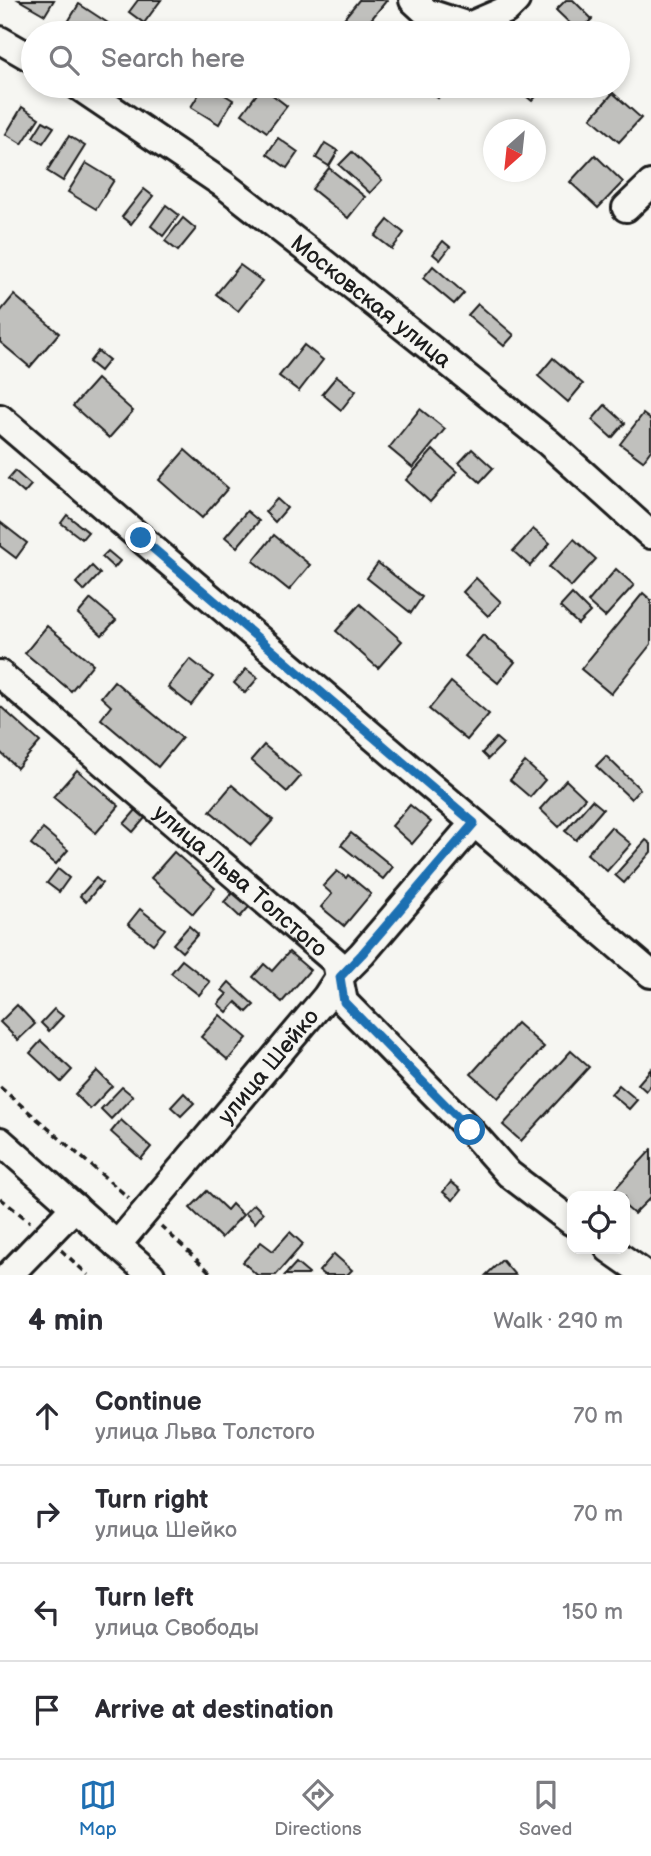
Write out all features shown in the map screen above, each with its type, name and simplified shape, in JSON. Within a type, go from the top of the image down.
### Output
[{"type":"street","points":[[413,0],[426,12],[454,21]]},
{"type":"street","points":[[481,21],[506,10],[516,0]]},
{"type":"street","points":[[0,40],[21,52]]},
{"type":"street","name":"Московская улица","points":[[96,98],[223,184],[324,262],[549,443],[651,536]]},
{"type":"street","points":[[626,208],[651,184]]},
{"type":"street","points":[[0,418],[651,974]]},
{"type":"street","name":"улица Льва Толстого","points":[[0,674],[336,962],[344,1002],[470,1130],[509,1174],[567,1218]]},
{"type":"street","name":"улица Шейко","points":[[117,1245],[340,977],[474,823]]},
{"type":"street","points":[[0,1141],[151,1275]]},
{"type":"street","points":[[9,1275],[75,1207]]},
{"type":"street","points":[[617,1254],[649,1274]]},
{"type":"path","points":[[0,1087],[146,1212],[214,1275]]},
{"type":"building","points":[[19,0],[54,0],[45,15]]},
{"type":"building","points":[[138,0],[161,0],[145,21],[129,12]]},
{"type":"building","points":[[359,0],[387,0],[370,21],[342,21]]},
{"type":"building","points":[[566,0],[573,0],[592,19],[568,21],[556,10]]},
{"type":"building","points":[[79,4],[105,21],[69,21]]},
{"type":"building","points":[[197,98],[233,100],[219,124],[191,107]]},
{"type":"building","points":[[254,98],[276,98],[287,106],[267,132],[242,114]]},
{"type":"building","points":[[609,98],[619,98],[641,118],[619,142],[591,118]]},
{"type":"building","points":[[22,107],[39,118],[22,144],[6,134]]},
{"type":"building","points":[[43,121],[54,127],[43,143],[33,137]]},
{"type":"building","points":[[69,136],[85,146],[63,181],[47,171]]},
{"type":"building","points":[[278,138],[298,152],[287,168],[267,154]]},
{"type":"building","points":[[325,143],[338,151],[329,166],[316,158]]},
{"type":"building","points":[[352,152],[382,180],[370,193],[339,165]]},
{"type":"building","points":[[595,155],[623,182],[598,208],[570,182]]},
{"type":"building","points":[[86,163],[114,180],[96,209],[68,192]]},
{"type":"building","points":[[329,168],[365,197],[348,218],[312,189]]},
{"type":"building","points":[[144,189],[153,196],[131,224],[122,217]]},
{"type":"building","points":[[166,205],[179,215],[163,236],[151,226]]},
{"type":"building","points":[[183,218],[196,229],[178,251],[165,241]]},
{"type":"building","points":[[388,220],[404,233],[392,249],[375,236]]},
{"type":"building","points":[[443,241],[450,247],[440,260],[433,254]]},
{"type":"building","points":[[240,265],[262,281],[238,311],[216,294]]},
{"type":"building","points":[[433,266],[464,293],[454,304],[423,278]]},
{"type":"building","points":[[14,295],[59,333],[30,367],[0,342],[0,312]]},
{"type":"building","points":[[478,304],[514,335],[504,346],[468,315]]},
{"type":"building","points":[[304,345],[323,360],[299,391],[279,376]]},
{"type":"building","points":[[98,351],[109,360],[100,371],[89,362]]},
{"type":"building","points":[[553,358],[583,384],[568,402],[538,376]]},
{"type":"building","points":[[337,376],[356,391],[341,410],[322,394]]},
{"type":"building","points":[[97,379],[133,411],[109,438],[73,406]]},
{"type":"building","points":[[605,405],[625,423],[612,438],[592,420]]},
{"type":"building","points":[[420,409],[445,429],[413,468],[389,448]]},
{"type":"building","points":[[643,414],[651,420],[651,450],[643,461],[620,444]]},
{"type":"building","points":[[472,449],[493,468],[480,482],[459,463]]},
{"type":"building","points":[[185,450],[228,488],[202,518],[159,480]]},
{"type":"building","points":[[433,450],[457,472],[430,502],[406,480]]},
{"type":"building","points":[[15,471],[31,485],[24,493],[8,479]]},
{"type":"building","points":[[277,499],[287,508],[275,522],[265,512]]},
{"type":"building","points":[[247,511],[259,521],[237,547],[225,537]]},
{"type":"building","points":[[67,515],[88,532],[82,539],[61,523]]},
{"type":"building","points":[[0,522],[27,543],[16,558],[0,546]]},
{"type":"building","points":[[533,529],[550,543],[530,566],[513,551]]},
{"type":"building","points":[[274,535],[310,565],[289,590],[253,561]]},
{"type":"building","points":[[574,539],[596,559],[571,587],[549,567]]},
{"type":"building","points":[[108,551],[120,561],[114,568],[102,557]]},
{"type":"building","points":[[378,563],[422,597],[411,613],[367,578]]},
{"type":"building","points":[[92,566],[100,574],[84,591],[76,583]]},
{"type":"building","points":[[616,569],[634,585],[605,617],[588,602]]},
{"type":"building","points":[[476,578],[501,602],[488,616],[463,592]]},
{"type":"building","points":[[643,593],[651,600],[651,644],[611,694],[581,669]]},
{"type":"building","points":[[572,594],[590,612],[578,624],[560,607]]},
{"type":"building","points":[[91,599],[116,620],[102,635],[78,614]]},
{"type":"building","points":[[360,604],[402,641],[378,668],[336,631]]},
{"type":"building","points":[[47,626],[93,664],[71,691],[25,653]]},
{"type":"building","points":[[483,635],[515,662],[498,683],[465,656]]},
{"type":"building","points":[[190,659],[213,677],[191,705],[168,687]]},
{"type":"building","points":[[246,669],[258,678],[245,693],[234,683]]},
{"type":"building","points":[[114,681],[182,738],[158,767],[101,719],[111,706],[101,697]]},
{"type":"building","points":[[451,682],[489,714],[467,740],[429,709]]},
{"type":"building","points":[[0,706],[40,742],[17,768],[0,752]]},
{"type":"building","points":[[496,738],[503,744],[488,759],[482,753]]},
{"type":"building","points":[[264,745],[301,776],[287,792],[251,760]]},
{"type":"building","points":[[606,756],[640,789],[631,799],[596,766]]},
{"type":"building","points":[[525,762],[545,780],[530,797],[510,780]]},
{"type":"building","points":[[77,770],[119,806],[96,833],[53,797]]},
{"type":"building","points":[[566,780],[585,798],[559,827],[540,809]]},
{"type":"building","points":[[232,785],[273,820],[251,845],[210,811]]},
{"type":"building","points":[[592,800],[603,809],[576,840],[565,831]]},
{"type":"building","points":[[410,805],[431,822],[412,844],[392,826]]},
{"type":"building","points":[[136,810],[145,818],[133,832],[124,824]]},
{"type":"building","points":[[611,827],[631,844],[607,871],[587,854]]},
{"type":"building","points":[[43,829],[68,850],[56,864],[31,844]]},
{"type":"building","points":[[351,833],[393,867],[383,879],[341,845]]},
{"type":"building","points":[[646,840],[651,844],[651,852],[624,883],[615,875]]},
{"type":"building","points":[[174,852],[215,888],[193,914],[151,878]]},
{"type":"building","points":[[58,869],[69,878],[59,892],[47,883]]},
{"type":"building","points":[[337,871],[346,878],[348,875],[371,894],[344,926],[321,907],[332,894],[323,886]]},
{"type":"building","points":[[96,878],[102,883],[86,902],[80,896]]},
{"type":"building","points":[[233,892],[249,907],[240,917],[224,902]]},
{"type":"building","points":[[140,909],[165,929],[153,944],[128,924]]},
{"type":"building","points":[[189,926],[198,934],[182,952],[173,944]]},
{"type":"building","points":[[289,952],[310,970],[282,1002],[253,977],[264,964],[272,971]]},
{"type":"building","points":[[182,960],[210,982],[199,995],[171,973]]},
{"type":"building","points":[[229,982],[254,1005],[247,1012],[236,1002],[227,1012],[218,1004],[227,994],[222,990]]},
{"type":"building","points":[[17,1005],[35,1024],[18,1040],[0,1022]]},
{"type":"building","points":[[54,1009],[63,1016],[49,1031],[41,1023]]},
{"type":"building","points":[[220,1015],[247,1038],[228,1060],[201,1037]]},
{"type":"building","points":[[517,1023],[544,1047],[498,1098],[471,1074]]},
{"type":"building","points":[[41,1041],[72,1070],[61,1082],[30,1053]]},
{"type":"building","points":[[571,1051],[589,1067],[521,1141],[503,1125]]},
{"type":"building","points":[[651,1069],[651,1085],[646,1091],[638,1084]]},
{"type":"building","points":[[97,1071],[112,1086],[90,1109],[75,1094]]},
{"type":"building","points":[[619,1085],[637,1100],[629,1109],[611,1094]]},
{"type":"building","points":[[122,1087],[133,1096],[111,1119],[101,1109]]},
{"type":"building","points":[[184,1093],[194,1103],[181,1116],[171,1107]]},
{"type":"building","points":[[121,1120],[151,1147],[141,1159],[111,1132]]},
{"type":"building","points":[[651,1150],[651,1197],[634,1214],[630,1210],[630,1191],[613,1191]]},
{"type":"building","points":[[451,1182],[461,1190],[453,1200],[443,1192]]},
{"type":"building","points":[[207,1191],[227,1210],[232,1204],[243,1215],[221,1238],[190,1208]]},
{"type":"building","points":[[254,1204],[263,1213],[255,1223],[245,1213]]},
{"type":"building","points":[[290,1232],[303,1244],[276,1275],[257,1275],[243,1262],[261,1242],[273,1251]]},
{"type":"building","points":[[334,1254],[352,1270],[347,1275],[324,1275],[319,1271]]},
{"type":"building","points":[[502,1260],[515,1275],[486,1275]]},
{"type":"building","points":[[296,1263],[309,1274],[285,1275]]},
{"type":"route","points":[[141,538],[474,823],[340,977],[344,1002],[470,1130]]}]
